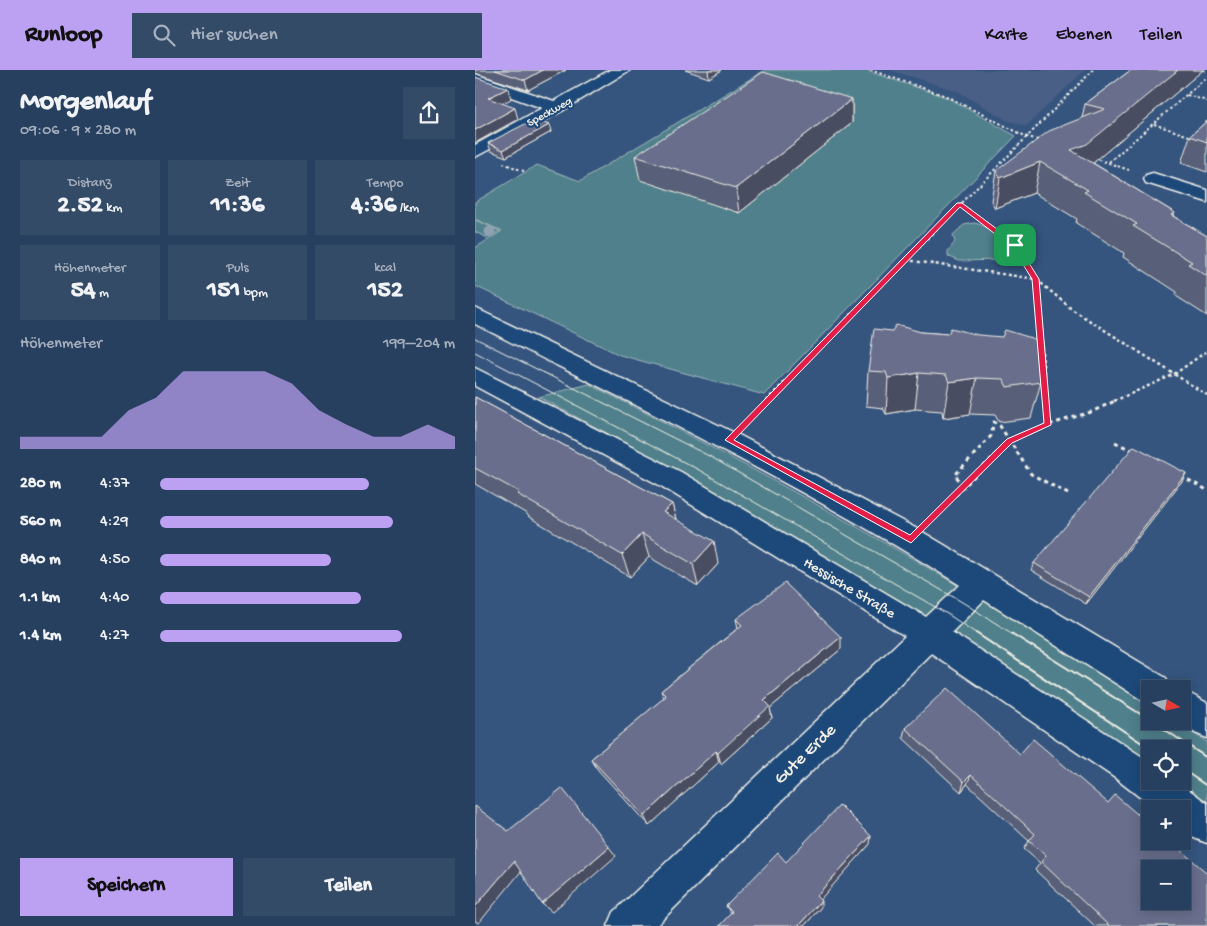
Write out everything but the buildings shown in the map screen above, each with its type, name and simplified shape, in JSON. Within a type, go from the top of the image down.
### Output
[{"type":"street","name":"Speckweg","points":[[475,152],[623,70]]},
{"type":"street","points":[[475,79],[556,107]]},
{"type":"street","points":[[1153,179],[1207,196]]},
{"type":"street","points":[[475,315],[729,440],[911,539],[1141,681]]},
{"type":"street","name":"Hessische Straße","points":[[475,376],[671,479],[930,635],[1127,766],[1207,825]]},
{"type":"street","name":"Gute Erde","points":[[628,926],[983,582]]},
{"type":"street","points":[[1191,711],[1207,722]]},
{"type":"path","points":[[871,70],[946,96],[1025,136],[1044,142]]},
{"type":"path","points":[[729,440],[1025,136],[1093,70]]},
{"type":"path","points":[[1203,70],[1207,71]]},
{"type":"path","points":[[1108,163],[1207,77]]},
{"type":"path","points":[[1187,95],[1207,101]]},
{"type":"path","points":[[1154,124],[1195,138]]},
{"type":"path","points":[[1090,157],[1153,179]]},
{"type":"path","points":[[959,204],[1015,245],[1035,279],[1073,310],[1207,395]]},
{"type":"path","points":[[906,260],[1035,279]]},
{"type":"path","points":[[1035,279],[1047,425]]},
{"type":"path","points":[[911,539],[1009,441],[1047,425],[1091,412],[1173,375],[1207,351]]},
{"type":"path","points":[[964,486],[955,475],[991,436],[994,422],[1000,426],[1031,474],[1068,494]]},
{"type":"path","points":[[1115,442],[1139,454]]},
{"type":"path","points":[[1180,476],[1207,490]]},
{"type":"shaded area","points":[[890,70],[1085,70],[1026,126],[1006,120],[957,91]]},
{"type":"green space","points":[[765,70],[864,70],[946,97],[1016,136],[764,395],[620,355],[475,286],[475,248],[502,231],[475,219],[475,202],[537,165],[580,181]]},
{"type":"green space","points":[[475,220],[500,231],[488,238],[475,232]]},
{"type":"green space","points":[[974,223],[989,229],[998,236],[1007,250],[1004,258],[1000,260],[959,261],[948,256],[948,251],[955,242],[953,235],[964,225]]},
{"type":"green space","points":[[589,384],[732,458],[944,577],[1141,699],[1141,730],[1189,730],[1207,742],[1207,802],[1190,790],[1191,740],[1141,740],[1141,757],[905,604],[691,478],[539,397]]},
{"type":"tram line","points":[[475,338],[711,457],[962,602],[1013,634]]},
{"type":"tram line","points":[[475,352],[699,470],[949,615],[977,634]]},
{"type":"tram line","points":[[976,633],[1141,742]]},
{"type":"tram line","points":[[1011,633],[1141,714]]},
{"type":"tram line","points":[[1165,730],[1207,758]]},
{"type":"tram line","points":[[1191,775],[1207,786]]},
{"type":"route","points":[[959,204],[1015,245],[1035,279],[1047,425],[1009,441],[911,539],[729,440],[959,204]]}]
